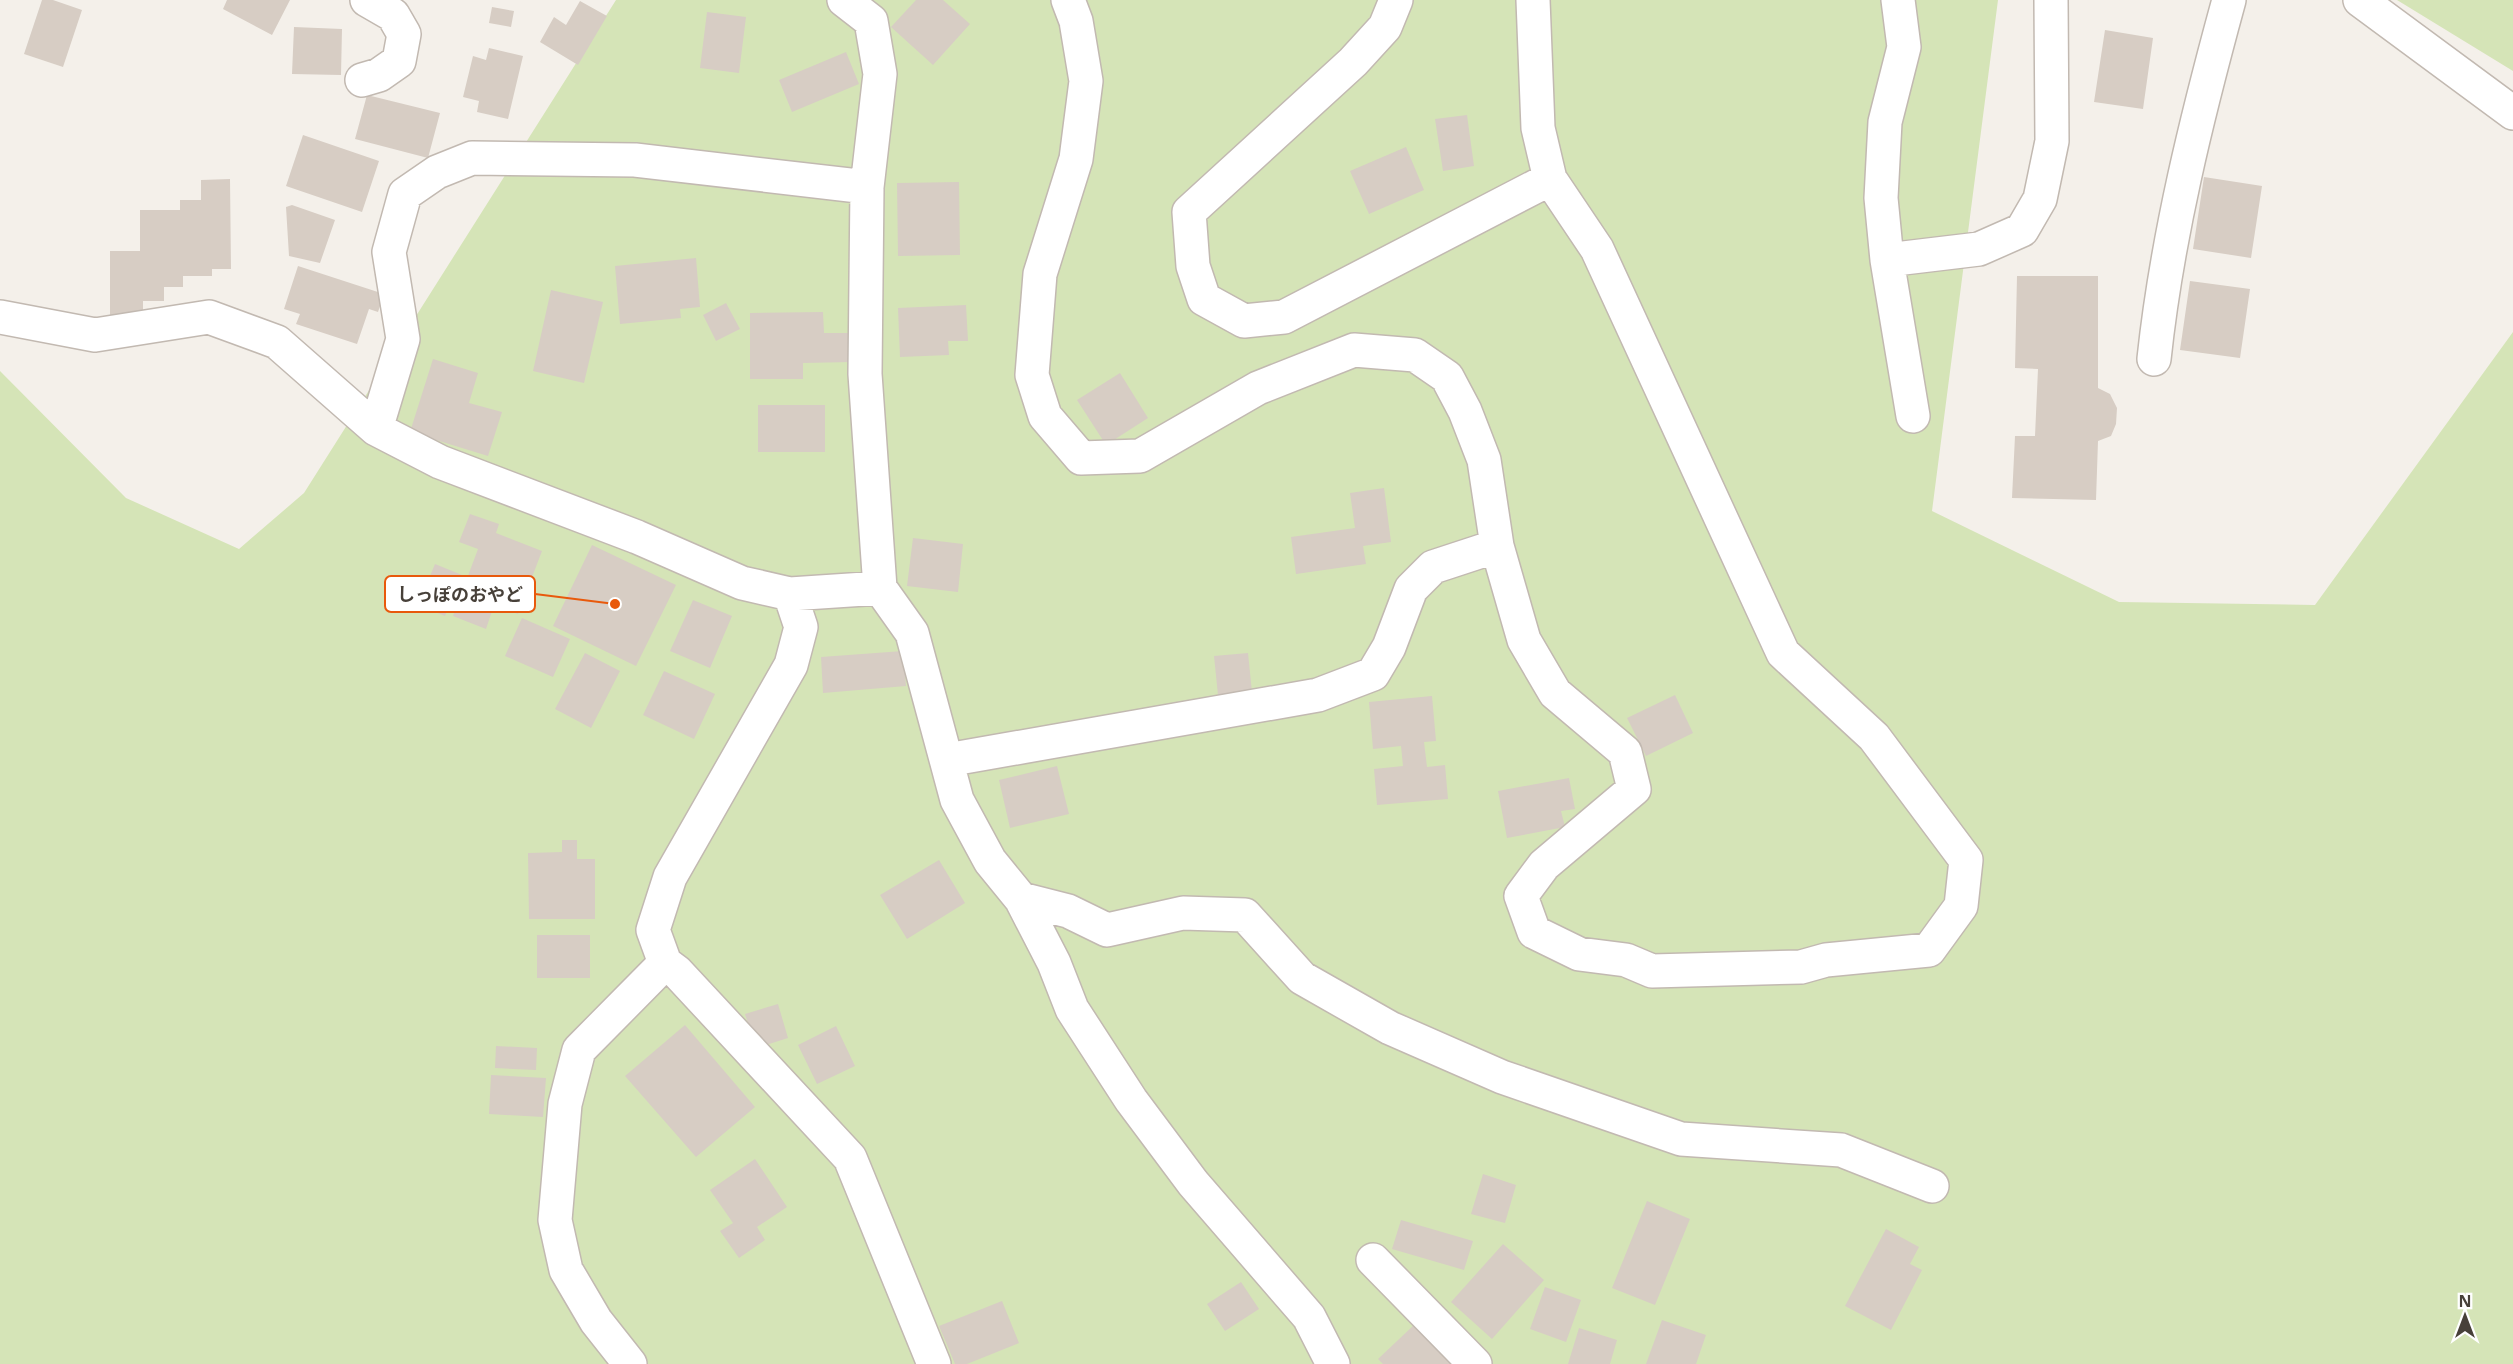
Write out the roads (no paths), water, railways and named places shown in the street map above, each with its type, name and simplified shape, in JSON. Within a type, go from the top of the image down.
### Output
[{"type":"street","points":[[362,80],[379,75],[399,61],[404,34],[393,15],[367,0]]},
{"type":"street","points":[[844,0],[871,21],[880,74],[867,187],[866,374],[880,588],[912,633],[957,800],[990,861],[1021,898],[1054,963],[1072,1009],[1131,1100],[1193,1183],[1309,1317],[1333,1364]]},
{"type":"street","points":[[1068,0],[1076,21],[1086,81],[1076,159],[1040,274],[1032,375],[1045,416],[1081,458],[1140,456],[1258,388],[1354,350],[1415,355],[1447,377],[1465,411],[1484,460],[1497,546],[1524,640],[1555,693],[1625,752],[1634,789],[1544,865],[1521,896],[1534,932],[1580,954],[1626,960],[1652,971],[1801,967],[1826,960],[1929,950],[1961,906],[1966,860],[1874,737],[1783,653],[1597,249],[1550,179],[1538,128],[1533,0]]},
{"type":"street","points":[[1396,0],[1385,27],[1353,62],[1189,212],[1193,266],[1204,299],[1244,321],[1284,317],[1550,179]]},
{"type":"street","points":[[1898,0],[1904,47],[1885,122],[1881,198],[1887,260],[1913,416]]},
{"type":"street","points":[[1887,260],[1978,249],[2022,230],[2040,199],[2052,141],[2051,0]]},
{"type":"street","points":[[2154,359],[2160,300],[2175,225],[2205,89],[2229,0]]},
{"type":"street","points":[[2360,0],[2513,113]]},
{"type":"street","points":[[376,429],[403,339],[389,252],[405,194],[437,172],[472,158],[635,160],[867,187]]},
{"type":"street","points":[[0,317],[95,335],[209,316],[277,342],[376,429],[440,462],[626,533],[742,583],[790,594],[880,588]]},
{"type":"street","points":[[947,760],[1318,695],[1373,674],[1389,647],[1411,589],[1434,567],[1497,546]]},
{"type":"street","points":[[790,594],[801,627],[791,665],[670,876],[652,930],[665,963],[677,972],[850,1158],[934,1364]]},
{"type":"street","points":[[1021,898],[1068,911],[1107,930],[1183,913],[1245,915],[1302,978],[1390,1028],[1503,1077],[1681,1139],[1841,1150],[1932,1186]]},
{"type":"street","points":[[630,1364],[596,1321],[566,1270],[555,1220],[565,1104],[579,1050],[665,963]]},
{"type":"street","points":[[1373,1260],[1476,1364]]},
{"type":"place","name":"しっぽのおやど","points":[[615,604]]}]
